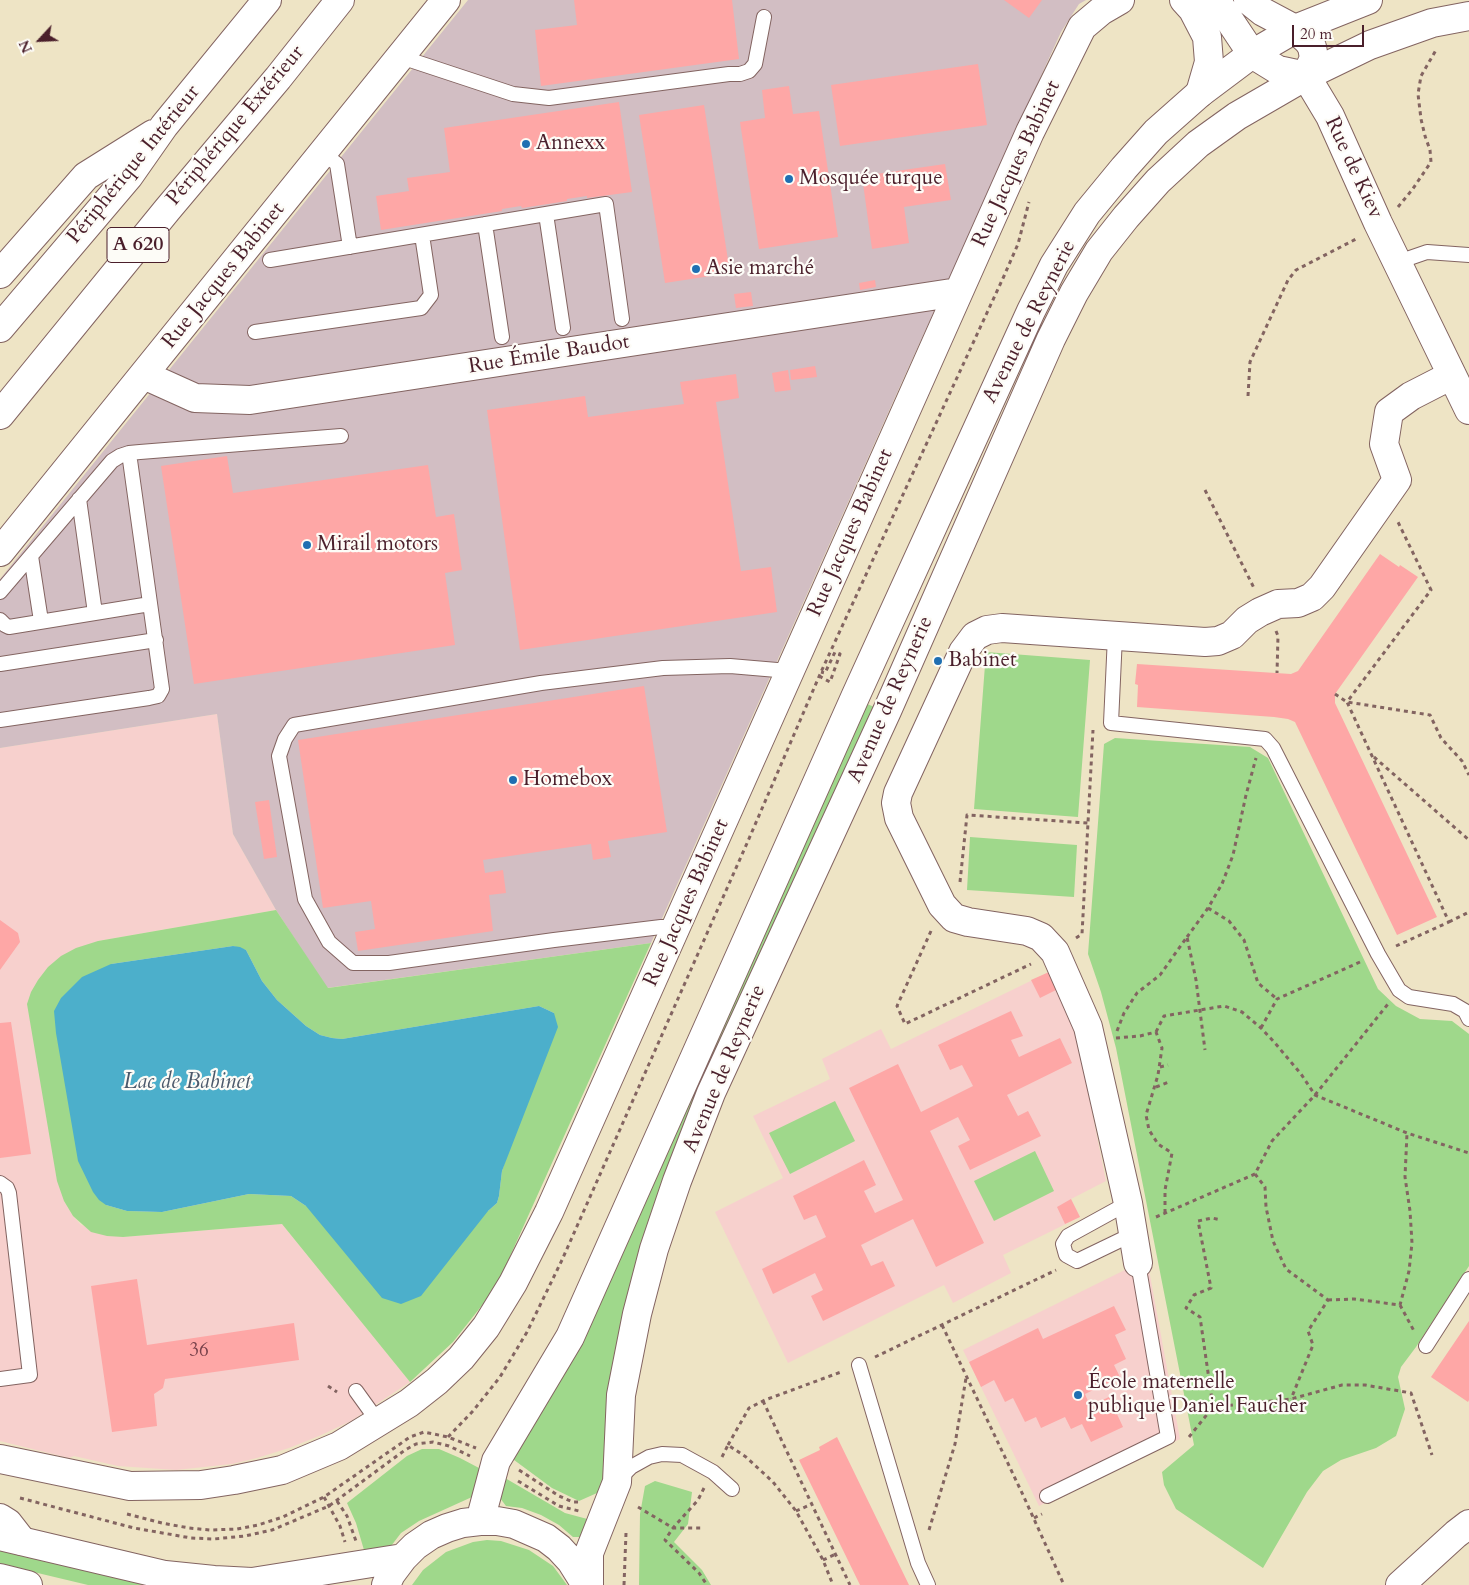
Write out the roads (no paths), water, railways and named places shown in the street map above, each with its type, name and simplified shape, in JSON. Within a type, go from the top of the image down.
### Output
[{"type":"main road","name":"Périphérique Intérieur","points":[[0,328],[129,176],[164,126],[267,0]]},
{"type":"main road","name":"Périphérique Extérieur","points":[[0,415],[340,0]]},
{"type":"main road","name":"Rue Jacques Babinet","points":[[0,552],[446,0]]},
{"type":"main road","name":"Rue Jacques Babinet","points":[[0,1459],[130,1486],[201,1485],[282,1470],[339,1446],[409,1403],[437,1381],[461,1358],[486,1327],[514,1283],[550,1212],[1030,132],[1082,27],[1101,11],[1120,0]]},
{"type":"main road","points":[[1184,0],[1193,10],[1208,37],[1210,62],[1200,93]]},
{"type":"main road","points":[[1216,0],[1252,54],[1278,70],[1306,76],[1314,58],[1312,47],[1308,41],[1295,29],[1262,12],[1248,0]]},
{"type":"main road","name":"Avenue de Reynerie","points":[[480,1521],[496,1462],[570,1337],[856,695],[1038,296],[1054,265],[1087,214],[1156,132],[1200,93],[1252,54],[1295,29],[1368,0]]},
{"type":"main road","name":"Avenue de Reynerie","points":[[588,1585],[590,1553],[610,1500],[621,1395],[637,1314],[654,1249],[677,1181],[711,1093],[887,711],[1051,339],[1074,293],[1098,251],[1126,217],[1158,181],[1198,144],[1221,127],[1306,76],[1370,45],[1432,23],[1469,16]]},
{"type":"main road","name":"Rue de Kiev","points":[[1306,76],[1330,116],[1469,410]]},
{"type":"main road","points":[[0,274],[86,176],[164,126]]},
{"type":"main road","name":"Rue Émile Baudot","points":[[144,375],[195,398],[250,400],[958,292]]},
{"type":"main road","points":[[1138,1263],[1131,1222],[1088,1026],[1055,952],[1042,937],[1027,931],[954,918],[951,898],[899,818],[896,803],[898,793],[966,647],[975,636],[987,630],[1002,628],[1205,642],[1218,641],[1232,636],[1247,620],[1265,610],[1278,604],[1298,603],[1312,597],[1322,587],[1397,480],[1384,444],[1389,412],[1411,396],[1452,375]]},
{"type":"main road","points":[[0,1518],[8,1523],[11,1538],[165,1574],[214,1580],[252,1582],[403,1558]]},
{"type":"main road","points":[[386,1585],[391,1574],[403,1558],[415,1546],[431,1535],[463,1523],[497,1521],[514,1524],[546,1538],[572,1561],[588,1585]]},
{"type":"main road","points":[[1400,1585],[1469,1524]]},
{"type":"main road","points":[[0,1578],[28,1585]]},
{"type":"lane","points":[[401,56],[513,94],[531,98],[549,98],[740,74],[749,71],[755,64],[764,17]]},
{"type":"lane","points":[[323,153],[337,164],[350,247]]},
{"type":"lane","points":[[270,260],[606,204],[622,319]]},
{"type":"lane","points":[[546,214],[563,328]]},
{"type":"lane","points":[[485,224],[502,337]]},
{"type":"lane","points":[[255,332],[421,308],[430,294],[422,235]]},
{"type":"lane","points":[[1398,262],[1427,252],[1469,255]]},
{"type":"lane","points":[[0,592],[112,461],[129,453],[341,436]]},
{"type":"lane","points":[[0,720],[158,696],[162,689],[129,453]]},
{"type":"lane","points":[[79,499],[95,613]]},
{"type":"lane","points":[[31,556],[41,621]]},
{"type":"lane","points":[[0,620],[9,627],[150,604]]},
{"type":"lane","points":[[1115,636],[1110,722],[1265,739],[1273,748],[1378,954],[1400,990],[1409,997],[1453,1004],[1465,1011],[1469,1020]]},
{"type":"lane","points":[[0,664],[156,640]]},
{"type":"lane","points":[[676,927],[661,927],[389,962],[353,963],[329,942],[305,899],[279,756],[285,739],[294,725],[541,683],[663,668],[730,666],[777,670],[788,675]]},
{"type":"lane","points":[[0,1184],[7,1188],[9,1193],[30,1375],[0,1379]]},
{"type":"lane","points":[[1131,1222],[1077,1261],[1066,1255],[1063,1244],[1068,1236],[1131,1222]]},
{"type":"lane","points":[[1047,1496],[1168,1437],[1138,1263]]},
{"type":"lane","points":[[1426,1346],[1469,1279]]},
{"type":"lane","points":[[859,1365],[918,1563],[928,1585]]},
{"type":"lane","points":[[356,1391],[379,1423]]},
{"type":"lane","points":[[610,1500],[631,1467],[649,1457],[662,1454],[682,1455],[713,1472],[732,1489]]},
{"type":"water","name":"Lac de Babinet","points":[[233,946],[246,950],[262,981],[277,1000],[306,1026],[320,1035],[332,1038],[342,1039],[539,1006],[554,1013],[558,1027],[502,1171],[497,1203],[488,1211],[421,1296],[401,1304],[382,1298],[306,1206],[291,1196],[249,1194],[162,1212],[127,1211],[106,1205],[93,1192],[78,1161],[56,1033],[54,1011],[61,998],[82,977],[111,964]]},
{"type":"place","name":"Annexx","points":[[526,144]]},
{"type":"place","name":"Mosquée turque","points":[[789,179]]},
{"type":"place","name":"Asie marché","points":[[696,269]]},
{"type":"place","name":"Mirail motors","points":[[307,545]]},
{"type":"place","name":"Babinet","points":[[938,661]]},
{"type":"place","name":"Homebox","points":[[513,780]]},
{"type":"place","name":"École maternelle publique Daniel Faucher","points":[[1078,1395]]}]
